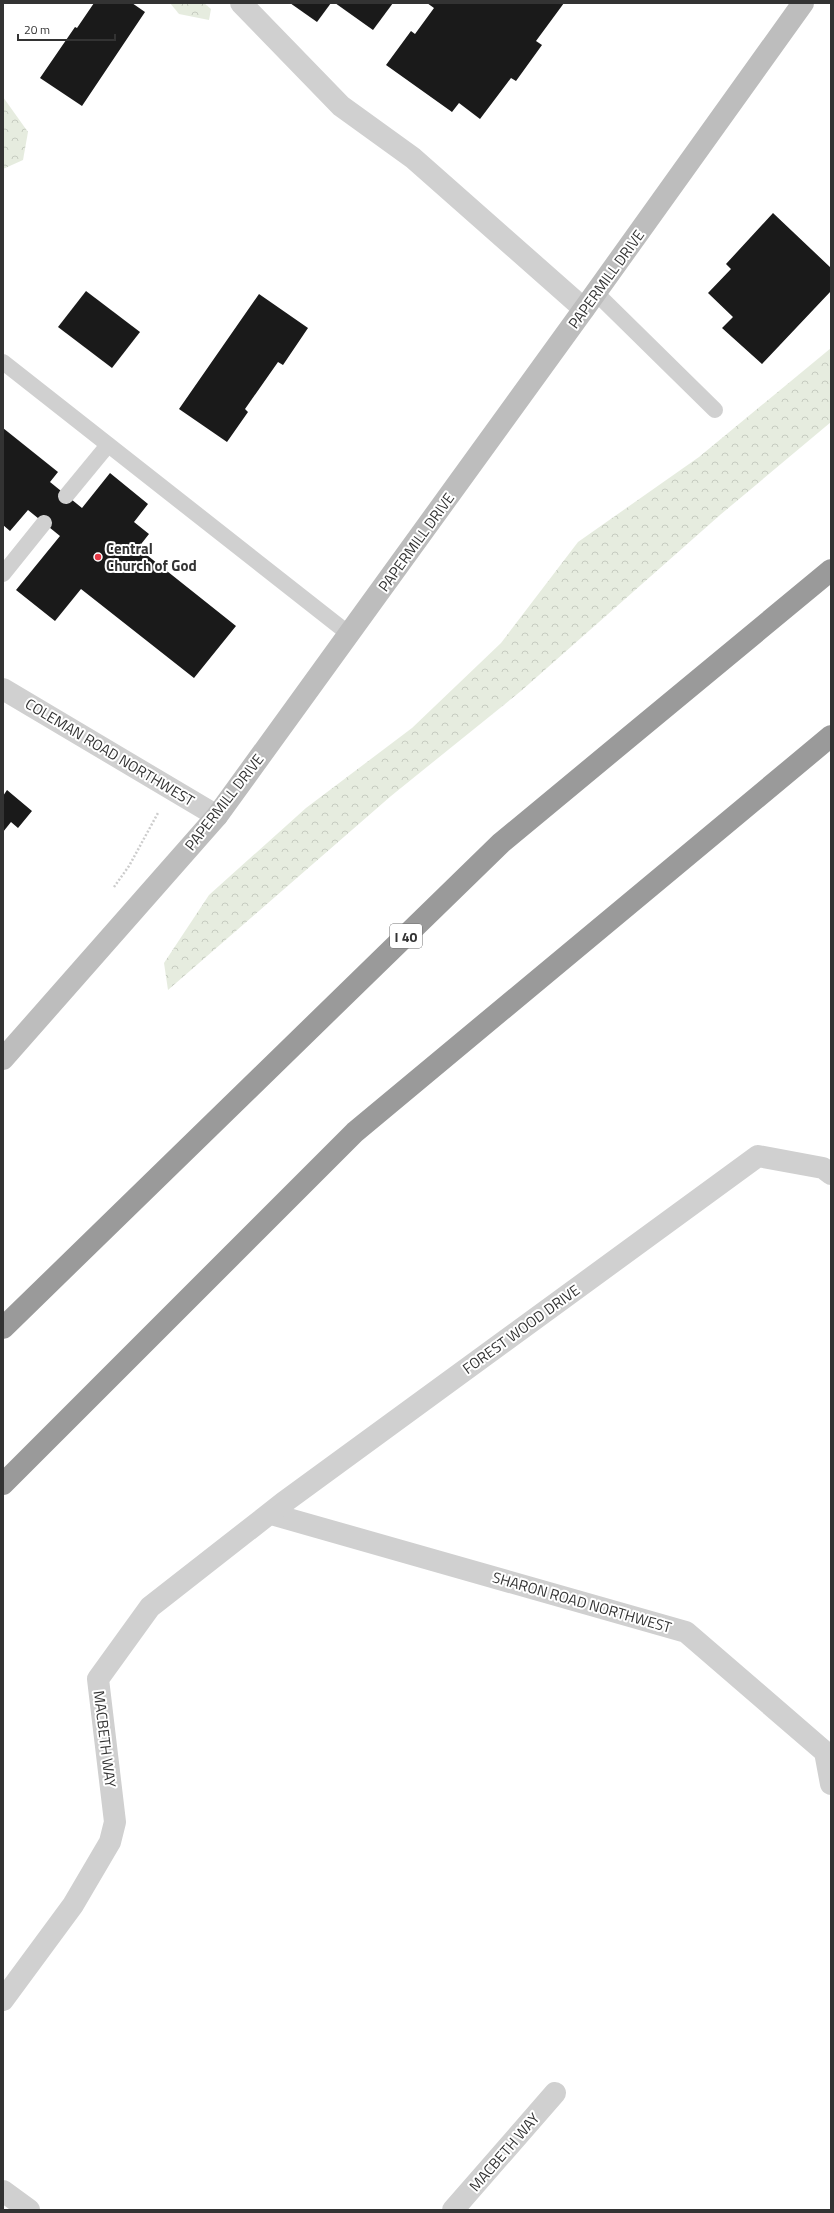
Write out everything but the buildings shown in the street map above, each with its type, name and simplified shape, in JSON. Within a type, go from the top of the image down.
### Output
[{"type":"highway","name":"I 40","points":[[3,1328],[501,843],[831,570]]},
{"type":"highway","points":[[3,1484],[355,1132],[831,736]]},
{"type":"main road","name":"PAPERMILL DRIVE","points":[[3,1059],[217,816],[590,301],[802,3]]},
{"type":"street","points":[[241,3],[341,106],[413,158],[590,301]]},
{"type":"street","name":"COLEMAN ROAD NORTHWEST","points":[[3,689],[217,816]]},
{"type":"street","name":"FOREST WOOD DRIVE","points":[[277,1508],[758,1156],[823,1168],[831,1174]]},
{"type":"street","name":"SHARON ROAD NORTHWEST","points":[[277,1508],[686,1632],[825,1752],[831,1784]]},
{"type":"street","name":"MACBETH WAY","points":[[3,2000],[74,1905],[110,1842],[115,1822],[98,1679],[150,1607],[277,1508]]},
{"type":"street","name":"MACBETH WAY","points":[[453,2210],[555,2093]]},
{"type":"street","points":[[3,2191],[29,2210]]},
{"type":"lane","points":[[590,301],[715,410]]},
{"type":"lane","points":[[3,362],[349,634]]},
{"type":"lane","points":[[66,496],[108,444]]},
{"type":"lane","points":[[3,574],[44,523]]},
{"type":"path","points":[[112,890],[129,866],[153,818],[175,791]]},
{"type":"green space","points":[[170,3],[204,3],[211,9],[209,20],[179,14]]},
{"type":"green space","points":[[3,97],[28,132],[23,160],[3,169]]},
{"type":"green space","points":[[831,348],[831,422],[720,515],[521,691],[391,796],[168,990],[164,963],[209,895],[306,808],[412,728],[501,643],[578,542],[699,457]]},
{"type":"place","name":"Central Church of God","points":[[98,557]]}]
